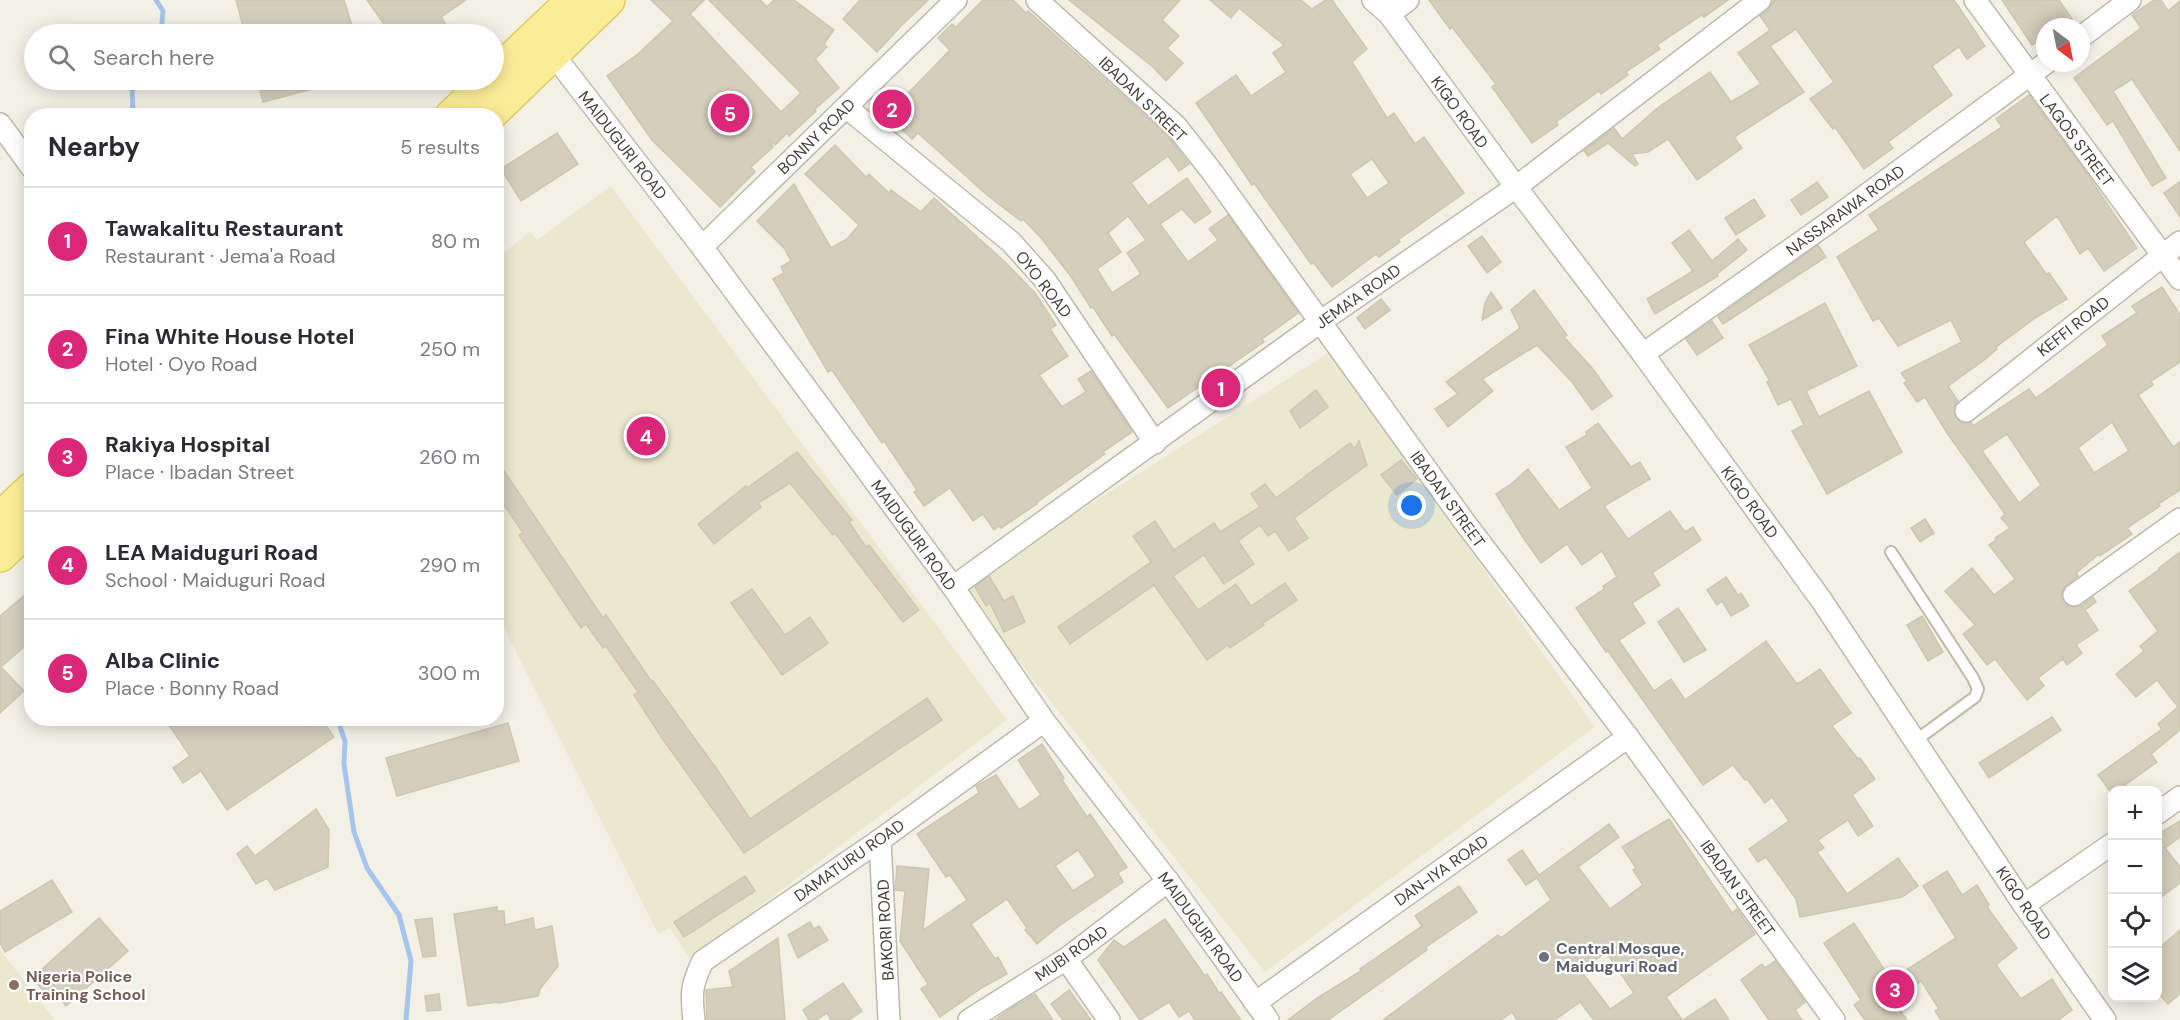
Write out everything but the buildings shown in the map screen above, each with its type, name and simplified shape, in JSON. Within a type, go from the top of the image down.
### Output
[{"type":"main road","points":[[504,66],[574,0]]},
{"type":"main road","points":[[496,108],[608,0]]},
{"type":"main road","points":[[460,108],[479,90]]},
{"type":"main road","points":[[0,555],[9,517],[24,499]]},
{"type":"street","name":"BONNY ROAD","points":[[702,248],[956,0]]},
{"type":"street","name":"IBADAN STREET","points":[[1037,0],[1176,126],[1213,173],[1463,520],[1628,737],[1834,1020]]},
{"type":"street","points":[[1381,7],[1408,0]]},
{"type":"street","name":"JEMA'A ROAD","points":[[953,588],[1320,322],[1516,187],[1760,0]]},
{"type":"street","name":"LAGOS STREET","points":[[1975,0],[2180,279]]},
{"type":"street","points":[[2090,30],[2130,0]]},
{"type":"street","name":"KIGO ROAD","points":[[1381,7],[1643,354],[1822,601],[2024,905],[2105,1020]]},
{"type":"street","name":"MAIDUGURI ROAD","points":[[553,54],[702,248],[953,588],[1044,722],[1168,881],[1268,1020]]},
{"type":"street","name":"NASSARAWA ROAD","points":[[1643,354],[1828,223],[2036,71]]},
{"type":"street","name":"OYO ROAD","points":[[846,107],[1011,242],[1045,280],[1155,443]]},
{"type":"street","points":[[0,124],[24,157]]},
{"type":"street","name":"KEFFI ROAD","points":[[1966,411],[2180,242]]},
{"type":"street","points":[[2074,595],[2180,519]]},
{"type":"street","name":"DAMATURU ROAD","points":[[694,1020],[693,980],[703,962],[880,840],[1044,722]]},
{"type":"street","name":"DAN-IYA ROAD","points":[[1255,1003],[1628,737]]},
{"type":"street","points":[[2162,810],[2180,797]]},
{"type":"street","name":"BAKORI ROAD","points":[[880,840],[890,1020]]},
{"type":"street","points":[[2024,905],[2108,847]]},
{"type":"street","name":"MUBI ROAD","points":[[969,1020],[1066,959],[1168,881]]},
{"type":"street","points":[[1066,959],[1108,1020]]},
{"type":"lane","points":[[1891,552],[1978,689],[1975,697],[1915,741]]},
{"type":"shaded area","points":[[611,186],[1007,720],[690,959],[670,928],[658,934],[504,628],[504,252],[530,232],[537,240]]},
{"type":"shaded area","points":[[1330,352],[1595,727],[1265,972],[960,587]]},
{"type":"shaded area","name":"Nigeria Police Training School","points":[[0,950],[55,1020],[0,1020]]},
{"type":"waterway","points":[[156,0],[163,11],[162,24]]},
{"type":"waterway","points":[[132,90],[133,108]]},
{"type":"waterway","points":[[340,726],[345,741],[344,764],[354,832],[367,868],[399,915],[411,961],[406,1020]]},
{"type":"place","name":"Fina White House Hotel","points":[[892,109]]},
{"type":"place","name":"Alba Clinic","points":[[730,113]]},
{"type":"place","name":"Tawakalitu Restaurant","points":[[1221,388]]},
{"type":"place","name":"LEA Maiduguri Road","points":[[646,436]]},
{"type":"place","name":"Central Mosque, Maiduguri Road","points":[[1544,957]]},
{"type":"place","name":"Nigeria Police Training School","points":[[14,985]]},
{"type":"place","name":"Rakiya Hospital","points":[[1895,989]]}]
